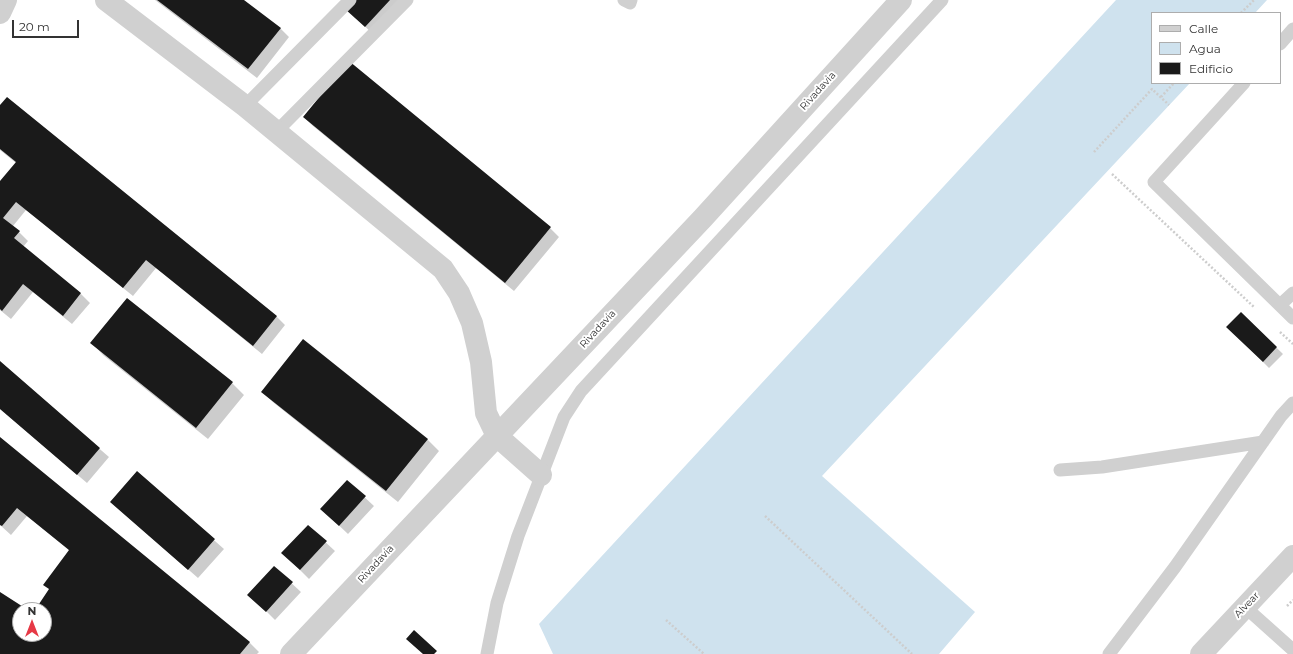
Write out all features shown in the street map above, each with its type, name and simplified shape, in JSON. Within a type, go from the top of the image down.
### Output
[{"type":"street","points":[[0,13],[6,0]]},
{"type":"street","points":[[106,0],[245,106],[442,269],[459,293],[472,323],[481,362],[486,413],[497,436],[541,475]]},
{"type":"street","name":"Rivadavia","points":[[291,654],[703,218],[901,0]]},
{"type":"street","name":"Alvear","points":[[1201,654],[1293,556]]},
{"type":"lane","points":[[245,106],[350,0]]},
{"type":"lane","points":[[276,132],[407,0]]},
{"type":"lane","points":[[624,0],[630,3],[631,0]]},
{"type":"lane","points":[[487,654],[496,603],[518,536],[564,417],[581,391],[942,0]]},
{"type":"lane","points":[[1281,43],[1293,29]]},
{"type":"lane","points":[[1243,84],[1154,182],[1293,318]]},
{"type":"lane","points":[[1280,305],[1293,293]]},
{"type":"lane","points":[[1110,654],[1175,567],[1281,416],[1293,403]]},
{"type":"lane","points":[[1060,470],[1102,467],[1263,442]]},
{"type":"lane","points":[[1244,608],[1293,650]]},
{"type":"path","points":[[1242,12],[1254,0]]},
{"type":"path","points":[[1160,97],[1173,84]]},
{"type":"path","points":[[1094,152],[1152,89],[1169,105]]},
{"type":"path","points":[[1112,174],[1258,312]]},
{"type":"path","points":[[1276,328],[1293,344]]},
{"type":"path","points":[[765,516],[912,654]]},
{"type":"path","points":[[1287,606],[1293,600]]},
{"type":"path","points":[[666,620],[704,654]]},
{"type":"water","points":[[1116,0],[1267,0],[1256,12],[1151,12],[1151,84],[1189,84],[822,476],[975,612],[939,654],[553,654],[539,624]]},
{"type":"building","points":[[157,0],[244,0],[281,28],[248,69]]},
{"type":"building","points":[[354,0],[390,0],[365,27],[345,9]]},
{"type":"building","points":[[349,61],[551,227],[505,283],[303,117]]},
{"type":"building","points":[[7,97],[277,316],[253,346],[146,260],[123,288],[16,202],[3,218],[20,231],[14,238],[81,293],[63,316],[23,284],[2,311],[0,309],[0,181],[16,162],[0,149],[0,105]]},
{"type":"building","points":[[127,298],[233,382],[196,428],[90,343]]},
{"type":"building","points":[[1241,312],[1277,347],[1263,362],[1226,327]]},
{"type":"building","points":[[303,339],[428,439],[386,491],[261,392]]},
{"type":"building","points":[[0,361],[100,448],[77,475],[0,409]]},
{"type":"building","points":[[0,437],[250,642],[240,654],[0,654],[0,592],[16,602],[12,602],[12,642],[52,642],[52,602],[40,602],[49,589],[43,585],[69,550],[17,508],[2,526],[0,525]]},
{"type":"building","points":[[137,471],[215,539],[188,570],[110,502]]},
{"type":"building","points":[[347,480],[366,496],[339,526],[320,509]]},
{"type":"building","points":[[308,525],[327,541],[300,570],[281,553]]},
{"type":"building","points":[[274,566],[293,582],[266,612],[247,595]]},
{"type":"building","points":[[414,630],[437,651],[434,654],[423,654],[406,639]]}]
